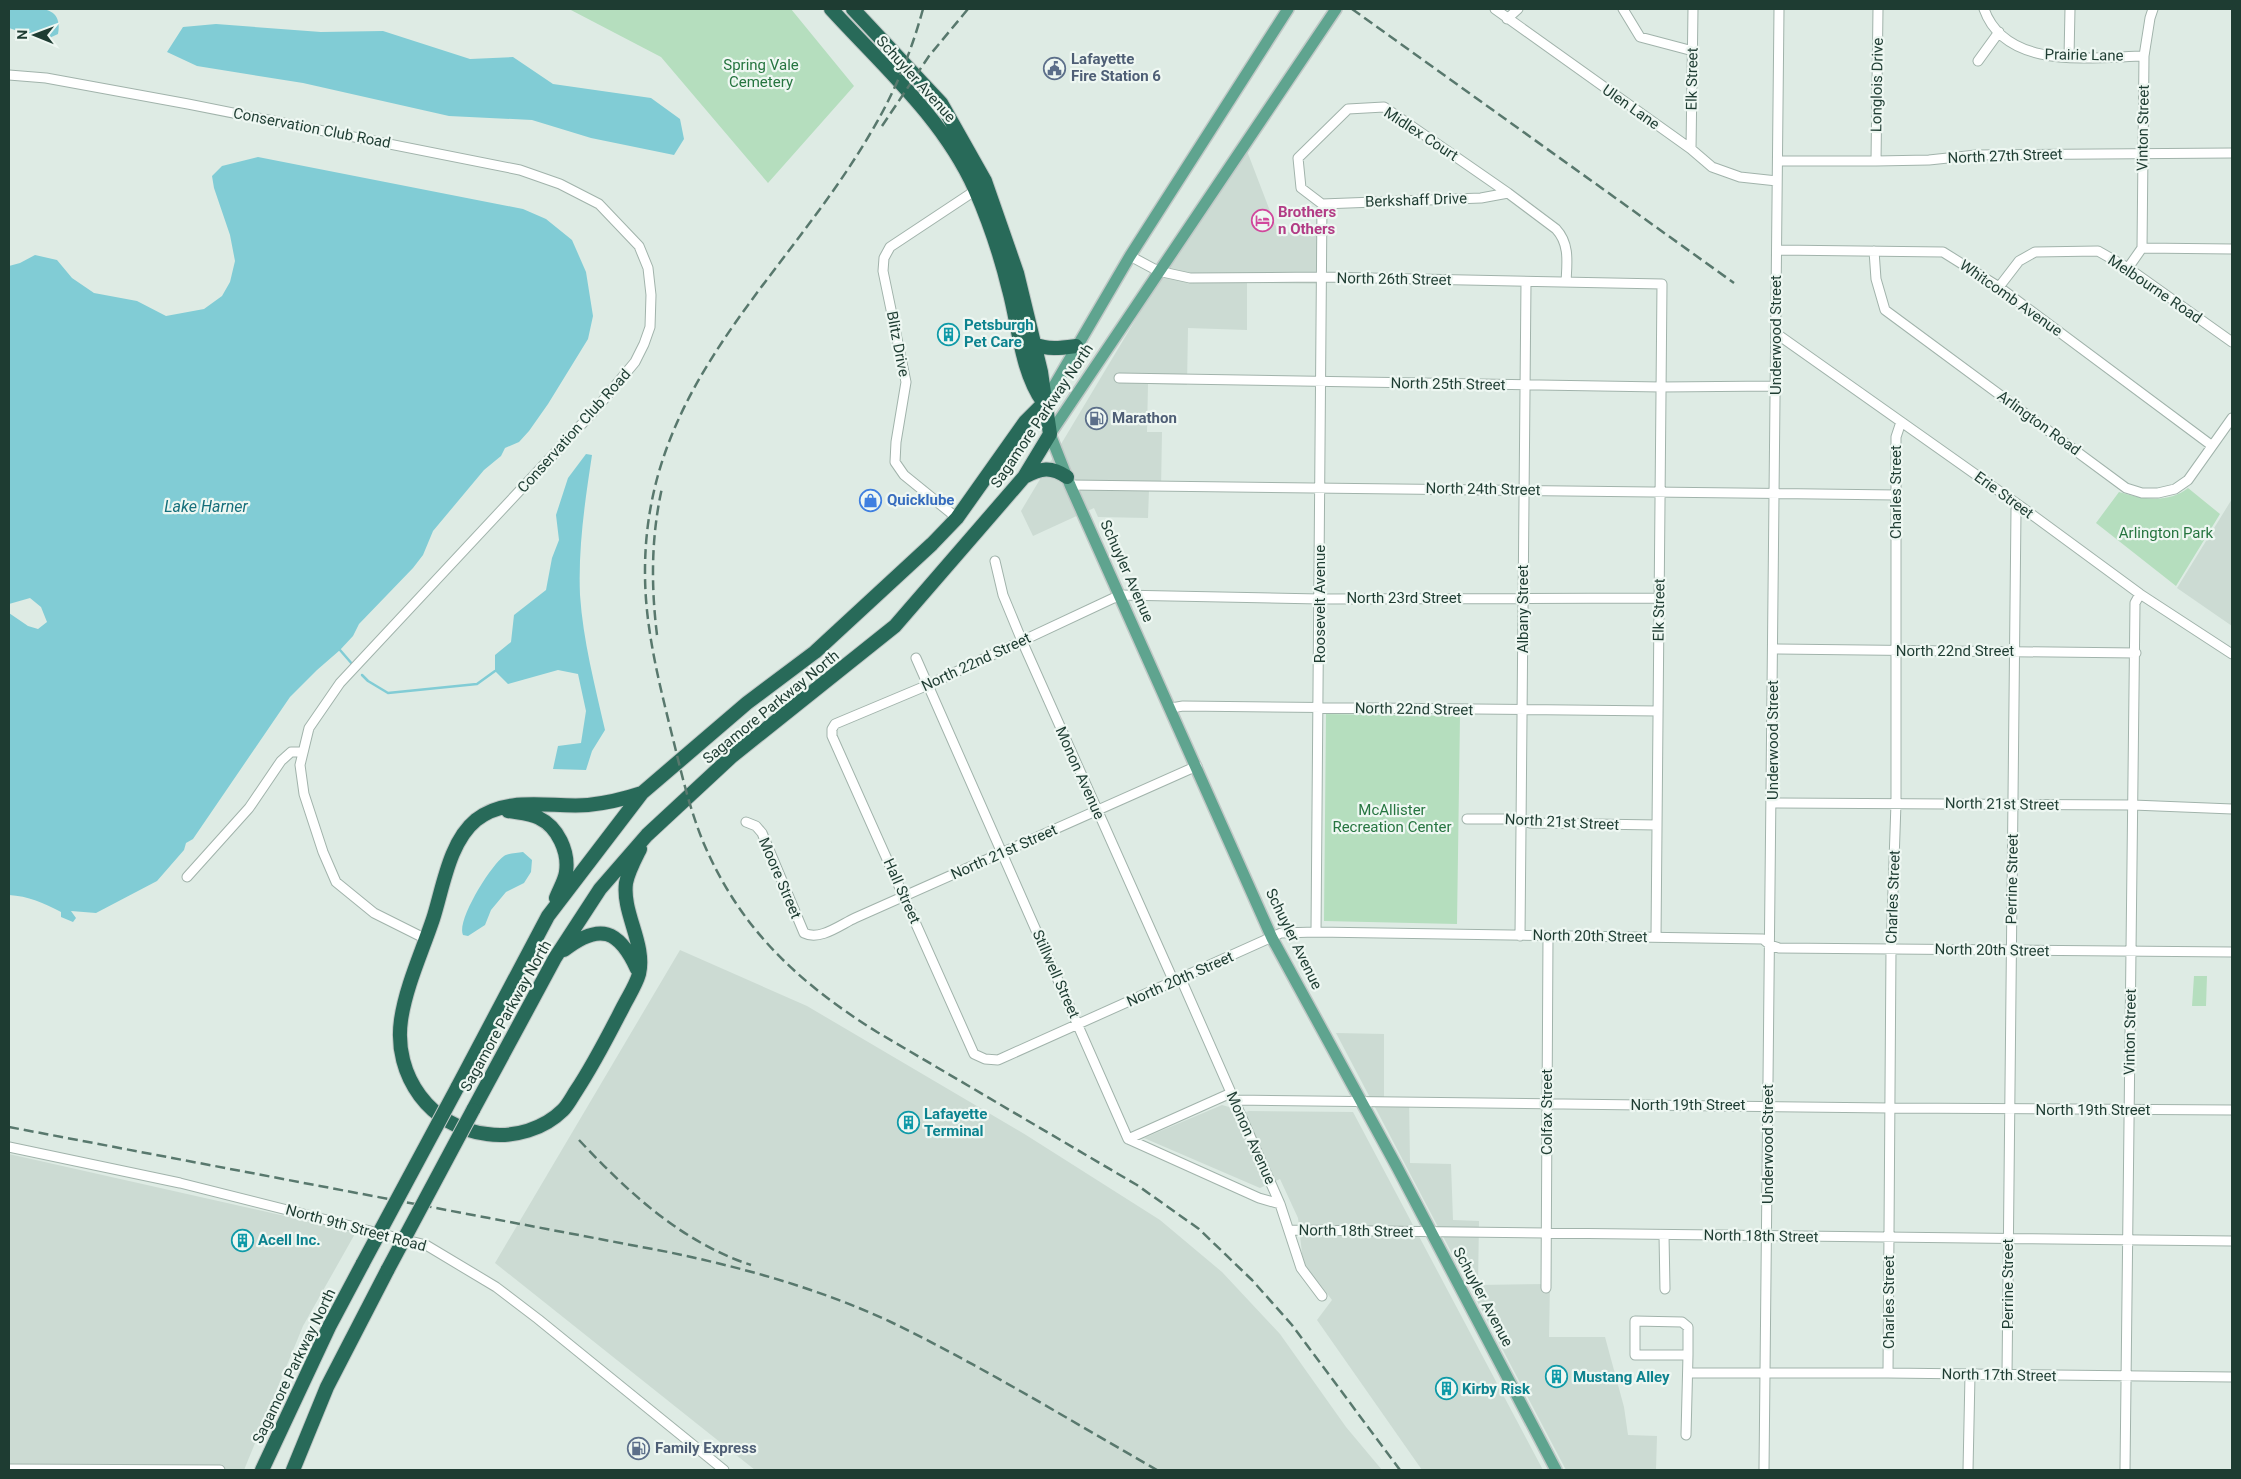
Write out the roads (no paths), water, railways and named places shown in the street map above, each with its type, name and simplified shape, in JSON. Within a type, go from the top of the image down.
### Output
[{"type":"highway","name":"Schuyler Avenue","points":[[831,9],[933,118],[954,148],[976,190],[1009,289],[1033,388],[1044,403]]},
{"type":"highway","name":"Schuyler Avenue","points":[[853,9],[941,102],[985,181],[1017,273],[1041,372],[1050,434]]},
{"type":"highway","points":[[1034,344],[1058,349],[1076,346]]},
{"type":"highway","name":"Sagamore Parkway North","points":[[262,1470],[321,1345],[363,1263],[548,916],[642,794],[747,703],[815,652],[932,544],[957,518],[1025,422],[1044,403]]},
{"type":"highway","name":"Sagamore Parkway North","points":[[293,1470],[327,1388],[388,1269],[554,958],[600,889],[647,835],[731,757],[895,626],[1024,477],[1050,434]]},
{"type":"highway","points":[[1024,477],[1037,470],[1046,468],[1053,469],[1069,481]]},
{"type":"highway","points":[[642,794],[617,801],[586,805],[529,804],[498,809],[476,820],[457,844],[401,1019],[401,1057],[418,1094],[430,1109],[451,1123],[475,1133],[493,1135],[526,1132],[542,1125],[563,1110],[593,1066],[639,974],[639,955],[626,884],[647,835]]},
{"type":"highway","points":[[498,809],[540,818],[552,828],[559,838],[565,853],[566,872],[548,916]]},
{"type":"highway","points":[[554,958],[579,938],[600,933],[616,937],[627,949],[639,974]]},
{"type":"main road","name":"Sagamore Parkway North","points":[[1044,403],[1130,256],[1288,9]]},
{"type":"main road","name":"Sagamore Parkway North","points":[[1050,434],[1336,9]]},
{"type":"main road","name":"Schuyler Avenue","points":[[1050,434],[1069,481],[1272,938],[1556,1470]]},
{"type":"street","name":"Ulen Lane","points":[[1495,9],[1691,149],[1712,167],[1740,177],[1778,181]]},
{"type":"street","points":[[1507,19],[1518,9]]},
{"type":"street","points":[[1623,9],[1640,37],[1693,51]]},
{"type":"street","name":"Elk Street","points":[[1691,149],[1693,9]]},
{"type":"street","name":"Underwood Street","points":[[1764,1470],[1768,1237],[1779,9]]},
{"type":"street","name":"Longlois Drive","points":[[1876,162],[1878,9]]},
{"type":"street","name":"Prairie Lane","points":[[1984,9],[1998,32],[2025,50],[2043,56],[2144,56]]},
{"type":"street","points":[[2069,57],[2070,9]]},
{"type":"street","name":"Vinton Street","points":[[2142,248],[2144,56],[2153,9]]},
{"type":"street","points":[[1978,61],[1998,32]]},
{"type":"street","name":"Conservation Club Road","points":[[9,76],[46,78],[188,104],[520,170],[560,184],[599,204],[639,246],[648,268],[652,294],[650,327],[635,362],[596,410],[340,683],[309,728],[300,765],[304,794],[323,852],[336,882],[374,913],[426,939]]},
{"type":"street","name":"Midlex Court","points":[[1322,204],[1301,188],[1298,158],[1348,109],[1384,107],[1508,193],[1562,236],[1567,248],[1566,282]]},
{"type":"street","name":"North 27th Street","points":[[1778,161],[1876,162],[1929,160],[1976,155],[2232,154]]},
{"type":"street","name":"Blitz Drive","points":[[957,518],[904,475],[895,462],[896,442],[906,382],[882,271],[884,258],[890,247],[905,235],[976,190]]},
{"type":"street","name":"Berkshaff Drive","points":[[1322,204],[1482,198],[1508,193]]},
{"type":"street","points":[[1322,204],[1322,277]]},
{"type":"street","points":[[2128,268],[2142,248],[2232,249]]},
{"type":"street","name":"Whitcomb Avenue","points":[[1777,250],[1943,252],[1999,288],[2211,445]]},
{"type":"street","name":"Arlington Road","points":[[1874,251],[1876,279],[1885,310],[2126,488],[2142,493],[2174,489],[2188,480],[2232,418]]},
{"type":"street","name":"Melbourne Road","points":[[1999,288],[2018,260],[2035,252],[2098,251],[2128,268],[2232,342]]},
{"type":"street","name":"North 26th Street","points":[[1130,256],[1158,271],[1184,277],[1209,279],[1322,277],[1662,284]]},
{"type":"street","name":"Roosevelt Avenue","points":[[1316,932],[1322,277]]},
{"type":"street","name":"Albany Street","points":[[1520,936],[1526,282]]},
{"type":"street","name":"Elk Street","points":[[1656,937],[1662,284]]},
{"type":"street","name":"Erie Street","points":[[1776,334],[2140,594],[2232,654]]},
{"type":"street","name":"North 25th Street","points":[[1119,378],[1525,385],[1776,386]]},
{"type":"street","name":"Charles Street","points":[[1888,1373],[1891,949],[1896,803],[1896,437],[1901,422]]},
{"type":"street","name":"North 24th Street","points":[[1069,481],[1321,488],[1896,495]]},
{"type":"street","name":"Perrine Street","points":[[2007,1375],[2016,510],[2022,508]]},
{"type":"street","name":"Monon Avenue","points":[[995,561],[1003,595],[1097,812],[1232,1096],[1280,1204],[1301,1268],[1322,1296]]},
{"type":"street","name":"Vinton Street","points":[[2125,1470],[2136,603],[2140,594]]},
{"type":"street","name":"North 23rd Street","points":[[1120,595],[1320,599],[1659,598]]},
{"type":"street","name":"North 22nd Street","points":[[832,729],[835,724],[928,685],[1120,595]]},
{"type":"street","name":"North 22nd Street","points":[[1774,649],[2136,653]]},
{"type":"street","name":"Stillwell Street","points":[[916,658],[1128,1140]]},
{"type":"street","name":"North 22nd Street","points":[[1171,708],[1183,706],[1658,712]]},
{"type":"street","name":"Hall Street","points":[[832,729],[832,736],[974,1054]]},
{"type":"street","points":[[187,877],[249,808],[281,761],[291,752],[302,752]]},
{"type":"street","name":"North 21st Street","points":[[812,937],[819,936],[855,918],[1197,766]]},
{"type":"street","name":"North 21st Street","points":[[1772,803],[2133,805],[2232,809]]},
{"type":"street","name":"North 21st Street","points":[[1467,819],[1516,819],[1521,822],[1657,825]]},
{"type":"street","name":"Moore Street","points":[[746,822],[756,826],[762,833],[804,933],[812,937]]},
{"type":"street","name":"North 20th Street","points":[[974,1054],[985,1059],[998,1060],[1280,933],[1763,939],[1770,945],[1779,948],[2232,952]]},
{"type":"street","name":"Colfax Street","points":[[1546,1288],[1548,936]]},
{"type":"street","name":"North 19th Street","points":[[1128,1140],[1232,1096],[1360,1101],[1547,1104],[2232,1110]]},
{"type":"street","points":[[1128,1140],[1258,1198],[1280,1204]]},
{"type":"street","name":"North 9th Street Road","points":[[9,1147],[180,1184],[426,1245],[496,1288],[531,1314],[724,1470]]},
{"type":"street","name":"North 18th Street","points":[[1290,1230],[2008,1240],[2129,1239],[2232,1241]]},
{"type":"street","points":[[1664,1235],[1665,1289]]},
{"type":"street","points":[[1686,1434],[1688,1373],[1688,1355],[1688,1327],[1682,1322],[1636,1321],[1635,1355],[1688,1355]]},
{"type":"street","name":"North 17th Street","points":[[1688,1373],[2232,1377]]},
{"type":"street","points":[[1968,1470],[1970,1375]]},
{"type":"street","points":[[9,1469],[220,1470]]},
{"type":"water","points":[[36,8],[51,12],[56,16],[59,23],[58,34],[45,40],[9,28],[9,9]]},
{"type":"water","points":[[216,24],[321,32],[383,31],[470,59],[513,57],[553,84],[651,98],[680,119],[684,139],[674,155],[591,138],[532,120],[449,116],[303,83],[197,66],[167,52],[183,27]]},
{"type":"water","name":"Lake Harner","points":[[258,157],[523,209],[546,219],[572,240],[586,272],[593,316],[588,339],[529,431],[519,442],[505,448],[501,456],[484,470],[433,531],[423,555],[413,568],[359,624],[353,636],[340,650],[290,697],[193,839],[186,843],[184,850],[157,881],[96,913],[71,911],[76,918],[73,922],[61,917],[61,912],[42,903],[29,898],[9,895],[9,613],[28,626],[38,629],[47,622],[41,607],[30,598],[9,604],[9,266],[20,263],[35,255],[57,260],[72,278],[94,293],[137,301],[166,316],[204,309],[222,296],[230,282],[235,261],[230,235],[214,188],[212,176],[222,166]]},
{"type":"water","points":[[586,454],[592,455],[581,542],[580,595],[593,680],[605,730],[592,751],[586,770],[553,769],[558,746],[581,743],[586,711],[578,674],[558,670],[508,684],[495,671],[495,655],[511,642],[514,615],[546,590],[552,558],[559,540],[556,515],[568,478]]},
{"type":"water","points":[[523,852],[532,860],[531,872],[524,883],[506,892],[491,910],[485,925],[468,936],[463,935],[462,928],[469,906],[483,881],[498,861],[506,855]]},
{"type":"waterway","points":[[340,650],[353,665]]},
{"type":"waterway","points":[[362,675],[368,681],[388,693],[477,684],[495,671]]},
{"type":"railway","points":[[923,9],[901,73],[887,104],[870,134],[835,188],[724,338],[693,391],[668,446],[651,506],[645,573],[651,639],[659,682],[684,784],[695,820],[719,875],[736,903],[754,928],[798,974],[822,994],[877,1032],[1137,1185],[1199,1229],[1252,1280],[1292,1325],[1400,1470]]},
{"type":"railway","points":[[882,126],[929,56],[968,9]]},
{"type":"railway","points":[[1352,9],[1734,283]]},
{"type":"railway","points":[[657,635],[653,562],[658,506],[662,488]]},
{"type":"railway","points":[[9,1127],[668,1252],[784,1281],[868,1312],[929,1341],[1157,1470]]},
{"type":"railway","points":[[579,1140],[636,1196],[679,1229],[701,1243],[751,1265]]},
{"type":"place","name":"Lafayette Fire Station 6","points":[[1055,68]]},
{"type":"place","name":"Brothers n Others","points":[[1262,221]]},
{"type":"place","name":"Petsburgh Pet Care","points":[[948,334]]},
{"type":"place","name":"Marathon","points":[[1096,418]]},
{"type":"place","name":"Quicklube","points":[[871,500]]},
{"type":"place","name":"Lafayette Terminal","points":[[908,1123]]},
{"type":"place","name":"Acell Inc.","points":[[242,1240]]},
{"type":"place","name":"Mustang Alley","points":[[1557,1377]]},
{"type":"place","name":"Kirby Risk","points":[[1446,1389]]},
{"type":"place","name":"Family Express","points":[[639,1448]]},
{"type":"park label","name":"Spring Vale Cemetery","points":[[761,74]]},
{"type":"park label","name":"Arlington Park","points":[[2166,533]]},
{"type":"park label","name":"McAllister Recreation Center","points":[[1392,818]]}]
